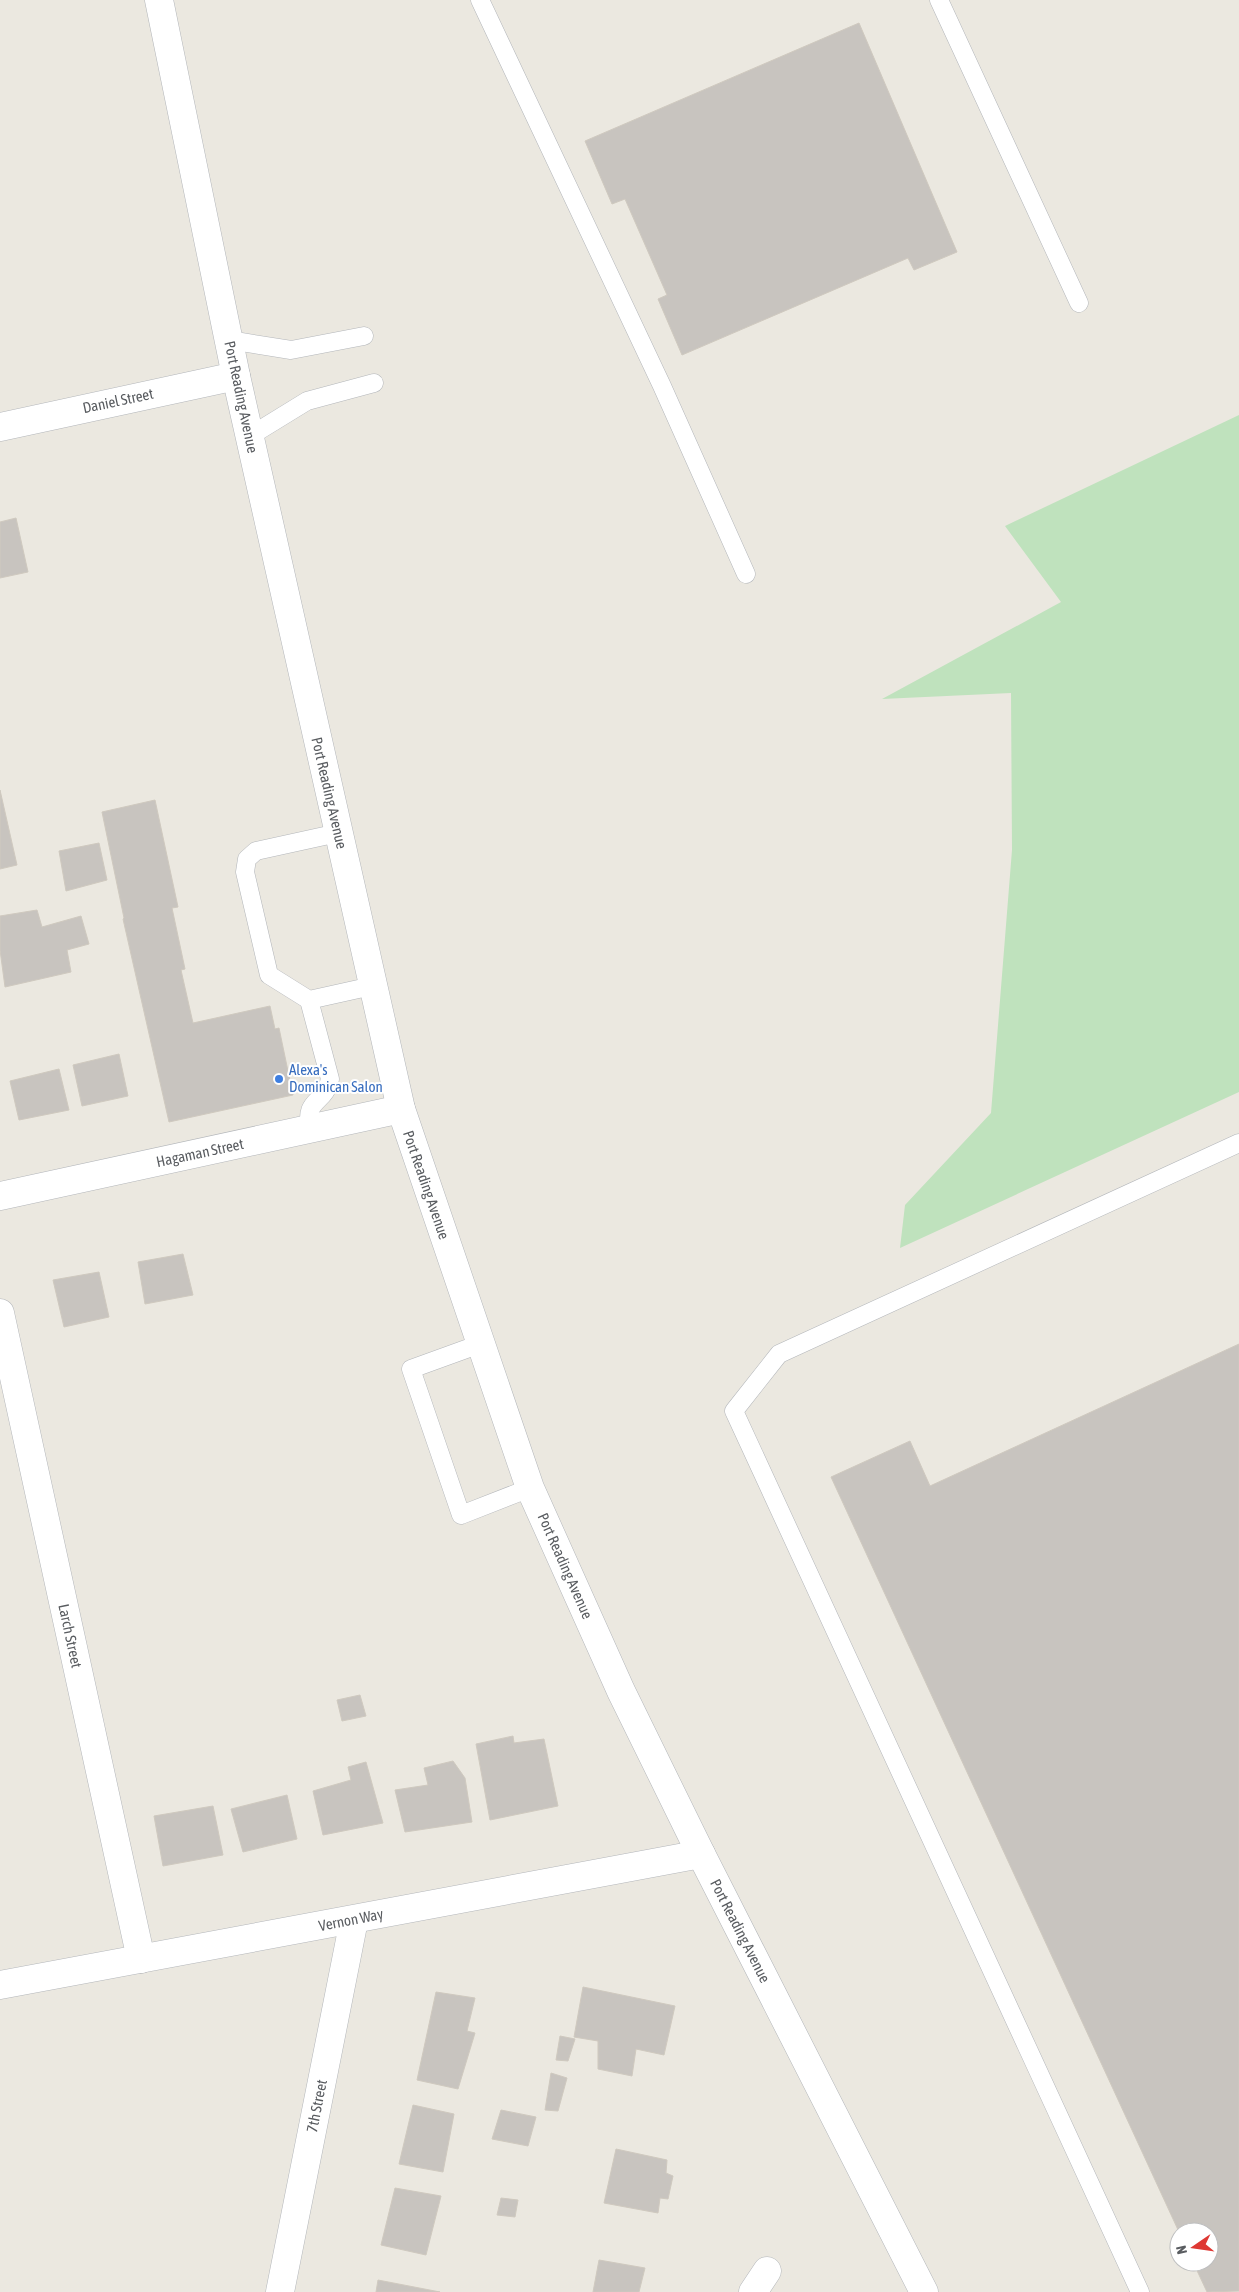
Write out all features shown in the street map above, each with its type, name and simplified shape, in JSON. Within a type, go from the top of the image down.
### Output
[{"type":"street","name":"Port Reading Avenue","points":[[162,1],[236,376],[400,1109],[530,1488],[621,1691],[701,1854],[924,2292]]},
{"type":"street","name":"Daniel Street","points":[[0,427],[236,376]]},
{"type":"street","name":"Hagaman Street","points":[[0,1196],[400,1109]]},
{"type":"street","name":"Larch Street","points":[[0,1313],[141,1959]]},
{"type":"street","name":"Vernon Way","points":[[0,1985],[701,1854]]},
{"type":"street","name":"7th Street","points":[[280,2292],[354,1920]]},
{"type":"lane","points":[[480,0],[662,386],[746,574]]},
{"type":"lane","points":[[939,0],[1079,303]]},
{"type":"lane","points":[[229,340],[291,350],[364,336]]},
{"type":"lane","points":[[250,436],[307,401],[374,383]]},
{"type":"lane","points":[[310,1129],[307,1115],[312,1106],[328,1090],[330,1079],[309,1000],[269,975],[245,872],[247,859],[256,851],[338,832]]},
{"type":"lane","points":[[309,1000],[372,986]]},
{"type":"lane","points":[[1140,2292],[734,1412],[780,1354],[1239,1142]]},
{"type":"lane","points":[[480,1344],[411,1369],[461,1515],[530,1488]]},
{"type":"green space","points":[[1239,415],[1239,1092],[900,1248],[905,1205],[991,1113],[1012,850],[1011,693],[882,699],[1061,602],[1005,526]]},
{"type":"building","points":[[859,23],[957,252],[914,270],[908,258],[682,355],[658,299],[667,295],[625,199],[612,204],[585,141]]},
{"type":"building","points":[[16,518],[28,572],[0,578],[0,522]]},
{"type":"building","points":[[0,790],[17,865],[0,869]]},
{"type":"building","points":[[155,800],[178,907],[172,908],[185,969],[181,970],[193,1023],[270,1006],[275,1029],[279,1028],[293,1095],[169,1122],[123,919],[102,812]]},
{"type":"building","points":[[99,843],[107,880],[66,891],[59,851]]},
{"type":"building","points":[[37,910],[42,927],[81,916],[89,944],[67,950],[71,972],[5,987],[0,950],[0,916]]},
{"type":"building","points":[[119,1054],[128,1096],[82,1106],[73,1065]]},
{"type":"building","points":[[59,1069],[69,1110],[19,1120],[10,1081]]},
{"type":"building","points":[[183,1254],[193,1295],[145,1304],[138,1262]]},
{"type":"building","points":[[99,1272],[109,1317],[64,1327],[53,1280]]},
{"type":"building","points":[[1239,1344],[1239,2291],[1207,2292],[1198,2272],[1219,2272],[1219,2222],[1174,2222],[831,1477],[910,1441],[930,1486]]},
{"type":"building","points":[[360,1695],[366,1716],[342,1721],[337,1700]]},
{"type":"building","points":[[513,1736],[514,1743],[544,1739],[558,1806],[490,1820],[476,1744]]},
{"type":"building","points":[[453,1761],[465,1778],[472,1822],[405,1832],[395,1790],[428,1785],[424,1768]]},
{"type":"building","points":[[366,1762],[383,1823],[323,1835],[313,1791],[351,1780],[348,1767]]},
{"type":"building","points":[[287,1795],[297,1839],[243,1852],[231,1809]]},
{"type":"building","points":[[213,1806],[223,1855],[163,1866],[154,1816]]},
{"type":"building","points":[[583,1987],[675,2006],[664,2055],[636,2049],[632,2076],[598,2069],[598,2041],[574,2037]]},
{"type":"building","points":[[436,1992],[475,1998],[467,2031],[475,2033],[458,2089],[417,2080]]},
{"type":"building","points":[[560,2036],[575,2039],[568,2061],[556,2060]]},
{"type":"building","points":[[551,2073],[567,2078],[558,2111],[545,2110]]},
{"type":"building","points":[[413,2105],[454,2114],[443,2172],[399,2164]]},
{"type":"building","points":[[501,2110],[536,2117],[528,2146],[492,2139]]},
{"type":"building","points":[[616,2149],[667,2160],[666,2173],[673,2176],[668,2199],[660,2198],[658,2213],[604,2203]]},
{"type":"building","points":[[395,2188],[441,2196],[426,2255],[381,2245]]},
{"type":"building","points":[[501,2198],[518,2200],[515,2217],[497,2215]]},
{"type":"building","points":[[599,2260],[645,2268],[639,2292],[593,2292]]},
{"type":"building","points":[[378,2280],[440,2292],[376,2292]]},
{"type":"place","name":"Alexa's Dominican Salon","points":[[279,1079]]}]
